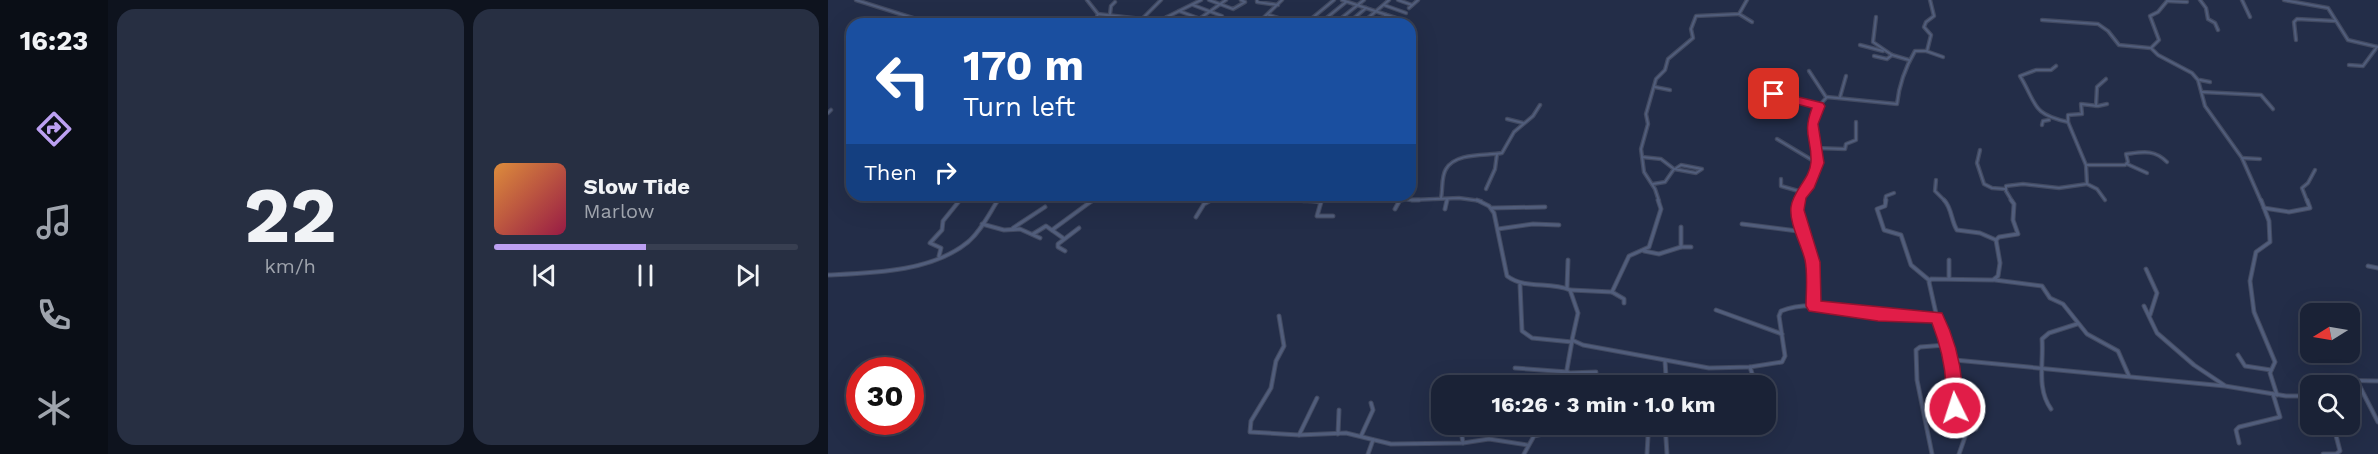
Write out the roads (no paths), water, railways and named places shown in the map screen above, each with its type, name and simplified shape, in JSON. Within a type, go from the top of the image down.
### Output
[{"type":"street","points":[[856,0],[913,18]]},
{"type":"street","points":[[1087,0],[1098,14]]},
{"type":"street","points":[[1143,18],[1161,0]]},
{"type":"street","points":[[1167,18],[1201,0]]},
{"type":"street","points":[[1209,0],[1233,9],[1245,2],[1241,0]]},
{"type":"street","points":[[1201,18],[1226,0]]},
{"type":"street","points":[[1257,0],[1257,2],[1278,5]]},
{"type":"street","points":[[1265,18],[1282,0]]},
{"type":"street","points":[[1312,18],[1335,0]]},
{"type":"street","points":[[1342,0],[1394,18]]},
{"type":"street","points":[[1341,18],[1364,0]]},
{"type":"street","points":[[1368,18],[1389,0]]},
{"type":"street","points":[[1398,0],[1412,5]]},
{"type":"street","points":[[1409,8],[1418,0]]},
{"type":"street","points":[[1739,14],[1747,0]]},
{"type":"street","points":[[1926,51],[1931,35],[1925,30],[1925,23],[1934,16],[1930,0]]},
{"type":"street","points":[[2151,48],[2159,39],[2150,16],[2158,12],[2168,0],[2187,2]]},
{"type":"street","points":[[2200,0],[2208,19],[2215,23],[2218,30]]},
{"type":"street","points":[[2242,0],[2250,17]]},
{"type":"street","points":[[2284,0],[2328,8],[2350,42],[2377,47],[2363,66],[2349,65]]},
{"type":"street","points":[[2306,0],[2308,4]]},
{"type":"street","points":[[1110,14],[1115,2]]},
{"type":"street","points":[[1326,18],[1346,2]]},
{"type":"street","points":[[1192,4],[1222,16]]},
{"type":"street","points":[[1384,4],[1406,13]]},
{"type":"street","points":[[2194,4],[2203,5]]},
{"type":"street","points":[[1354,18],[1366,8]]},
{"type":"street","points":[[1179,11],[1197,18]]},
{"type":"street","points":[[1098,14],[1136,18]]},
{"type":"street","points":[[1096,18],[1098,14]]},
{"type":"street","points":[[1644,251],[1649,247],[1661,209],[1653,184],[1645,175],[1641,145],[1648,124],[1646,114],[1657,77],[1665,70],[1666,61],[1693,38],[1691,29],[1696,16],[1739,14],[1752,22]]},
{"type":"street","points":[[1269,15],[1278,18]]},
{"type":"street","points":[[1383,18],[1386,15]]},
{"type":"street","points":[[1876,17],[1872,40],[1891,54]]},
{"type":"street","points":[[2296,40],[2294,22],[2297,19],[2336,21]]},
{"type":"street","points":[[2042,20],[2095,23],[2104,27],[2119,45],[2151,48],[2158,55],[2188,70],[2199,80],[2210,82]]},
{"type":"street","points":[[1860,45],[1909,60]]},
{"type":"street","points":[[1814,306],[1814,271],[1805,232],[1797,210],[1802,192],[1807,188],[1817,163],[1812,124],[1819,106],[1827,97],[1896,104],[1900,85],[1909,60],[1915,51],[1926,51],[1943,57]]},
{"type":"street","points":[[1874,56],[1887,59],[1891,54]]},
{"type":"street","points":[[2056,66],[2052,70],[2036,70],[2020,76],[2026,83],[2028,96],[2043,116],[2068,122]]},
{"type":"street","points":[[1809,71],[1827,97]]},
{"type":"street","points":[[1840,97],[1845,76]]},
{"type":"street","points":[[2096,106],[2097,85],[2106,79]]},
{"type":"street","points":[[2199,80],[2206,108],[2242,158],[2269,221],[2271,239],[2268,244],[2256,252],[2250,285],[2254,312],[2275,362],[2270,374],[2280,417],[2239,428],[2236,430],[2239,443]]},
{"type":"street","points":[[1655,87],[1670,90]]},
{"type":"street","points":[[2202,92],[2261,95],[2273,109]]},
{"type":"street","points":[[1769,95],[1782,95],[1819,106]]},
{"type":"street","points":[[2079,99],[2082,104],[2082,114],[2068,114],[2068,122],[2086,165],[2088,184]]},
{"type":"street","points":[[2082,104],[2096,106],[2107,104]]},
{"type":"street","points":[[1441,198],[1445,171],[1448,167],[1469,156],[1503,152],[1513,134],[1523,123],[1533,119],[1540,105]]},
{"type":"street","points":[[1507,119],[1523,123]]},
{"type":"street","points":[[2042,124],[2043,121],[2051,119]]},
{"type":"street","points":[[1816,148],[1845,149],[1846,144],[1856,140],[1856,122]]},
{"type":"street","points":[[1777,140],[1817,163]]},
{"type":"street","points":[[1980,150],[1977,164],[1984,184],[1992,188],[2005,189],[2006,186],[2016,184],[2059,188],[2088,184],[2097,189],[2105,200]]},
{"type":"street","points":[[2127,164],[2126,154],[2134,152],[2159,154],[2167,162]]},
{"type":"street","points":[[1486,189],[1495,169],[1497,154]]},
{"type":"street","points":[[1642,156],[1661,159],[1674,169],[1696,173],[1702,169],[1686,165],[1678,166],[1674,169],[1667,181],[1653,184]]},
{"type":"street","points":[[2242,158],[2260,159]]},
{"type":"street","points":[[2086,165],[2127,164],[2147,173]]},
{"type":"street","points":[[2264,208],[2289,212],[2310,208],[2302,188],[2308,183],[2315,170]]},
{"type":"street","points":[[1781,178],[1781,186],[1802,192]]},
{"type":"street","points":[[1936,180],[1935,191],[1948,204],[1953,224],[1957,230],[1984,234],[1996,240]]},
{"type":"street","points":[[1996,240],[1999,237],[2018,234],[2013,220],[2014,204],[2005,189]]},
{"type":"street","points":[[1894,193],[1886,196],[1884,207],[1877,209],[1884,230],[1901,235],[1911,265],[1929,280],[1937,318],[1941,324],[1946,345],[1953,403],[1965,437],[1959,454]]},
{"type":"street","points":[[1444,209],[1447,198]]},
{"type":"street","points":[[1416,199],[1477,199],[1485,202],[1492,208],[1506,274],[1509,279],[1520,285],[1543,284],[1569,289],[1612,292],[1620,296],[1624,303]]},
{"type":"street","points":[[939,256],[941,248],[930,243],[942,230],[943,221],[959,201]]},
{"type":"street","points":[[828,275],[890,271],[939,256],[965,244],[997,201]]},
{"type":"street","points":[[1052,230],[1092,201]]},
{"type":"street","points":[[1196,217],[1204,204],[1209,201]]},
{"type":"street","points":[[1303,201],[1321,202],[1317,216],[1333,216]]},
{"type":"street","points":[[1395,209],[1401,201]]},
{"type":"street","points":[[1012,229],[1045,207]]},
{"type":"street","points":[[1492,208],[1545,207]]},
{"type":"street","points":[[982,224],[1033,234],[1040,238]]},
{"type":"street","points":[[1498,229],[1533,224],[1559,225]]},
{"type":"street","points":[[1742,224],[1805,232]]},
{"type":"street","points":[[1033,234],[1046,226],[1063,238]]},
{"type":"street","points":[[1681,227],[1681,247]]},
{"type":"street","points":[[1065,251],[1057,246],[1063,238],[1079,228]]},
{"type":"street","points":[[1993,280],[2000,272],[1996,240]]},
{"type":"street","points":[[1612,292],[1633,252],[1644,251],[1659,254],[1691,246]]},
{"type":"street","points":[[1567,375],[1568,351],[1578,313],[1569,289],[1568,260]]},
{"type":"street","points":[[1949,260],[1949,278]]},
{"type":"street","points":[[2368,266],[2378,268]]},
{"type":"street","points":[[2146,269],[2157,293],[2149,316]]},
{"type":"street","points":[[1929,280],[1949,278],[1993,280],[2021,285],[2038,284],[2045,288],[2050,298],[2063,304],[2077,324],[2091,337],[2118,351],[2129,376]]},
{"type":"street","points":[[1520,285],[1522,331],[1532,338],[1572,341],[1709,369],[1750,367],[1782,362],[1785,356],[1779,316],[1781,311],[1790,307],[1814,306],[1878,315],[1907,314],[1937,318]]},
{"type":"street","points":[[2144,306],[2157,333],[2198,369],[2225,386]]},
{"type":"street","points":[[1716,310],[1782,334]]},
{"type":"street","points":[[1280,315],[1284,346],[1276,361],[1271,388],[1251,421],[1249,430],[1299,435],[1361,436],[1400,444],[1463,443],[1489,439],[1527,445]]},
{"type":"street","points":[[2051,409],[2046,402],[2040,367],[2043,336],[2077,324]]},
{"type":"street","points":[[1932,454],[1917,380],[1916,350],[1920,347],[1946,345]]},
{"type":"street","points":[[2238,355],[2245,366],[2271,370]]},
{"type":"street","points":[[1948,357],[1961,361],[2225,386],[2275,395],[2300,397]]},
{"type":"street","points":[[1665,361],[1666,375]]},
{"type":"street","points":[[1750,367],[1753,375]]},
{"type":"street","points":[[1515,368],[1596,372]]},
{"type":"street","points":[[2360,379],[2378,381]]},
{"type":"street","points":[[2360,387],[2378,422]]},
{"type":"street","points":[[1953,391],[1961,413],[1976,429]]},
{"type":"street","points":[[1299,435],[1317,398]]},
{"type":"street","points":[[1361,436],[1373,410],[1371,403]]},
{"type":"street","points":[[1338,434],[1339,410]]},
{"type":"street","points":[[1462,435],[1463,443]]},
{"type":"street","points":[[1524,454],[1527,445],[1534,436],[1538,435]]},
{"type":"street","points":[[1647,454],[1648,435]]},
{"type":"street","points":[[1666,435],[1667,454]]},
{"type":"street","points":[[2323,454],[2336,454],[2340,451],[2336,435]]},
{"type":"street","points":[[1368,454],[1373,440]]}]
